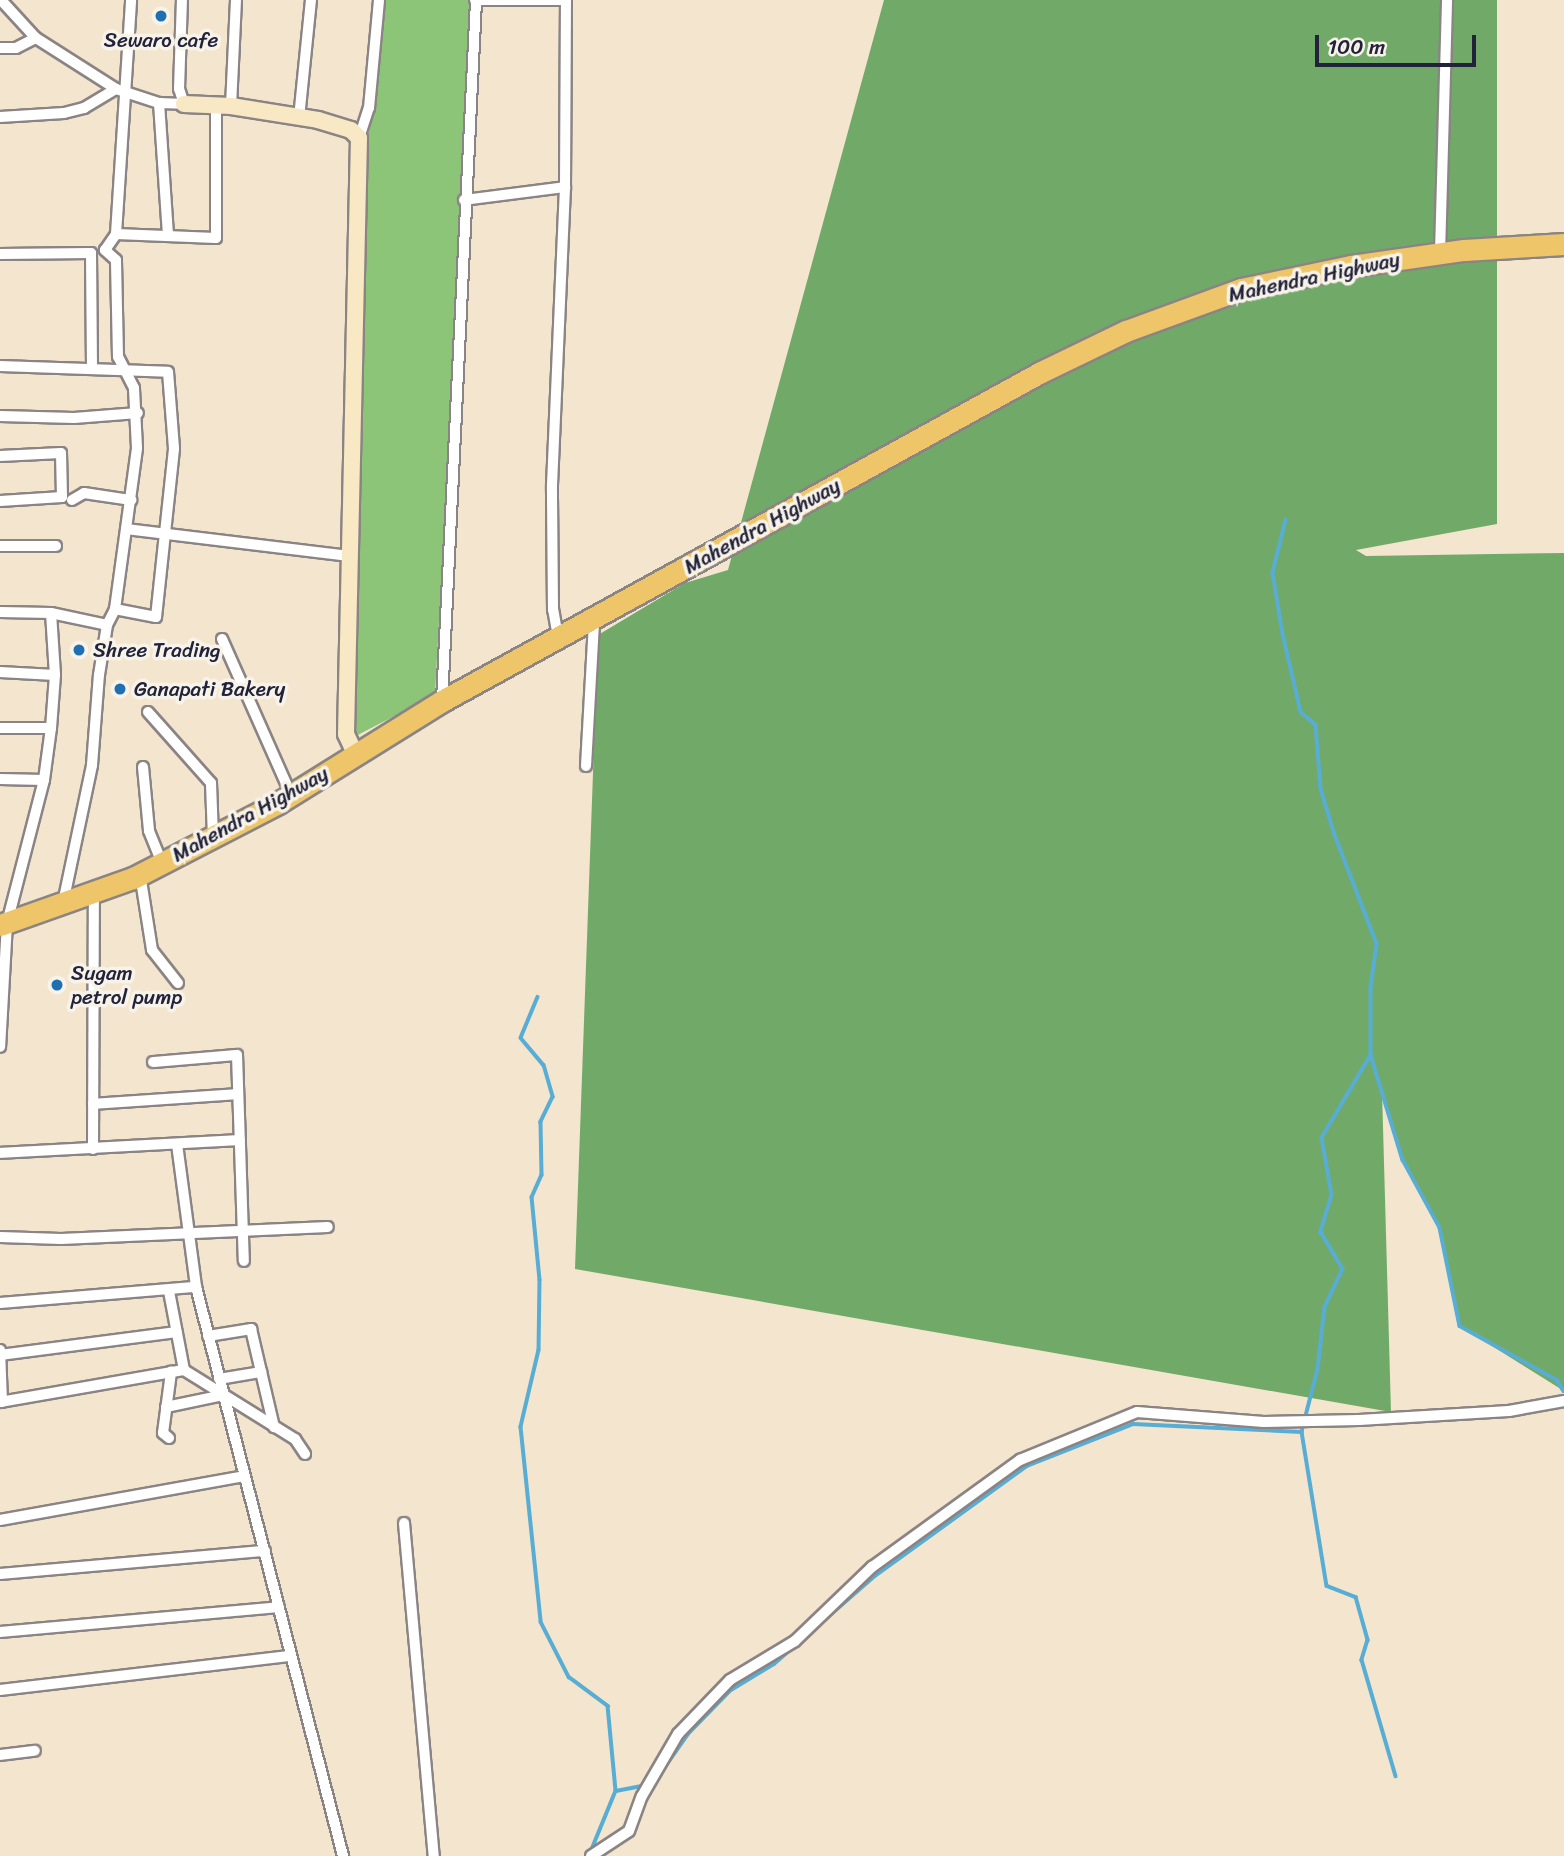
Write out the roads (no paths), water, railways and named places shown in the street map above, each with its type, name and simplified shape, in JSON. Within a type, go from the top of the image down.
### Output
[{"type":"highway","name":"Mahendra Highway","points":[[3,924],[140,874],[291,796],[355,752],[442,701],[594,621],[1014,386],[1126,331],[1241,289],[1440,253],[1564,244]]},
{"type":"street","points":[[1,0],[36,38],[120,91],[159,103],[223,107],[299,118],[351,130],[359,138]]},
{"type":"street","points":[[63,903],[92,765],[107,625],[115,609],[131,500],[138,413],[126,371],[118,358],[116,260],[104,250],[116,234],[120,91],[131,0]]},
{"type":"street","points":[[182,0],[179,89],[184,104]]},
{"type":"street","points":[[116,234],[216,239],[223,107],[236,0]]},
{"type":"street","points":[[299,118],[311,0]]},
{"type":"street","points":[[355,752],[346,734],[359,138],[369,108],[379,0]]},
{"type":"street","points":[[442,701],[464,200],[476,0],[566,0],[565,187],[552,485],[553,610],[559,640]]},
{"type":"street","points":[[1440,253],[1447,0]]},
{"type":"street","points":[[0,48],[16,48],[36,38]]},
{"type":"street","points":[[0,117],[74,110],[120,91]]},
{"type":"street","points":[[159,103],[168,236]]},
{"type":"street","points":[[464,200],[565,187]]},
{"type":"street","points":[[0,254],[91,253],[92,369]]},
{"type":"street","points":[[0,366],[168,372],[174,449],[156,617],[115,609]]},
{"type":"street","points":[[0,416],[74,418],[138,413]]},
{"type":"street","points":[[0,456],[61,453],[62,497],[0,501]]},
{"type":"street","points":[[72,500],[83,493],[131,500]]},
{"type":"street","points":[[126,528],[348,556]]},
{"type":"street","points":[[0,546],[56,546]]},
{"type":"street","points":[[0,612],[51,613],[107,625]]},
{"type":"street","points":[[0,1047],[3,924],[44,779],[51,728],[55,675],[51,613]]},
{"type":"street","points":[[586,766],[594,621]]},
{"type":"street","points":[[222,639],[291,796]]},
{"type":"street","points":[[0,673],[55,675]]},
{"type":"street","points":[[148,712],[211,783],[213,837]]},
{"type":"street","points":[[0,728],[51,728]]},
{"type":"street","points":[[143,767],[149,831],[162,863]]},
{"type":"street","points":[[0,779],[44,779]]},
{"type":"street","points":[[140,874],[152,950],[178,983]]},
{"type":"street","points":[[93,1149],[94,892]]},
{"type":"street","points":[[153,1062],[237,1055],[244,1261]]},
{"type":"street","points":[[93,1104],[238,1094]]},
{"type":"street","points":[[0,1153],[240,1140]]},
{"type":"street","points":[[177,1144],[196,1287],[343,1856]]},
{"type":"street","points":[[0,1237],[328,1227]]},
{"type":"street","points":[[0,1303],[196,1287]]},
{"type":"street","points":[[169,1291],[184,1370]]},
{"type":"street","points":[[208,1336],[251,1329],[274,1426]]},
{"type":"street","points":[[177,1332],[0,1353],[1,1402],[184,1370],[295,1439],[305,1454]]},
{"type":"street","points":[[169,1438],[163,1433],[172,1372]]},
{"type":"street","points":[[219,1379],[261,1373]]},
{"type":"street","points":[[166,1407],[223,1395]]},
{"type":"street","points":[[591,1856],[629,1831],[642,1796],[678,1734],[730,1680],[795,1642],[872,1567],[1020,1460],[1137,1412],[1264,1422],[1345,1420],[1509,1411],[1564,1401]]},
{"type":"street","points":[[0,1520],[244,1476]]},
{"type":"street","points":[[404,1523],[435,1856]]},
{"type":"street","points":[[0,1574],[265,1551]]},
{"type":"street","points":[[0,1632],[279,1607]]},
{"type":"street","points":[[0,1690],[291,1656]]},
{"type":"street","points":[[0,1755],[35,1751]]},
{"type":"waterway","points":[[1286,520],[1273,573],[1283,634],[1301,712],[1316,725],[1321,789],[1335,835],[1377,944],[1371,987],[1371,1055],[1322,1138],[1332,1195],[1321,1232],[1343,1269],[1325,1307],[1318,1369],[1302,1432],[1327,1586],[1356,1597],[1368,1640],[1362,1660],[1396,1776]]},
{"type":"waterway","points":[[538,997],[521,1038],[544,1065],[553,1097],[541,1122],[542,1175],[532,1197],[540,1280],[539,1350],[521,1427],[541,1622],[569,1677],[608,1706],[616,1791],[591,1852]]},
{"type":"waterway","points":[[1371,1055],[1403,1160],[1440,1228],[1460,1326],[1557,1380],[1564,1391]]},
{"type":"waterway","points":[[653,1784],[688,1734],[731,1690],[774,1664],[875,1576],[1027,1466],[1133,1424],[1302,1432]]},
{"type":"waterway","points":[[616,1791],[646,1785]]},
{"type":"place","name":"Sewaro cafe","points":[[161,16]]},
{"type":"place","name":"Shree Trading","points":[[79,650]]},
{"type":"place","name":"Ganapati Bakery","points":[[120,689]]},
{"type":"place","name":"Sugam petrol pump","points":[[57,985]]}]
